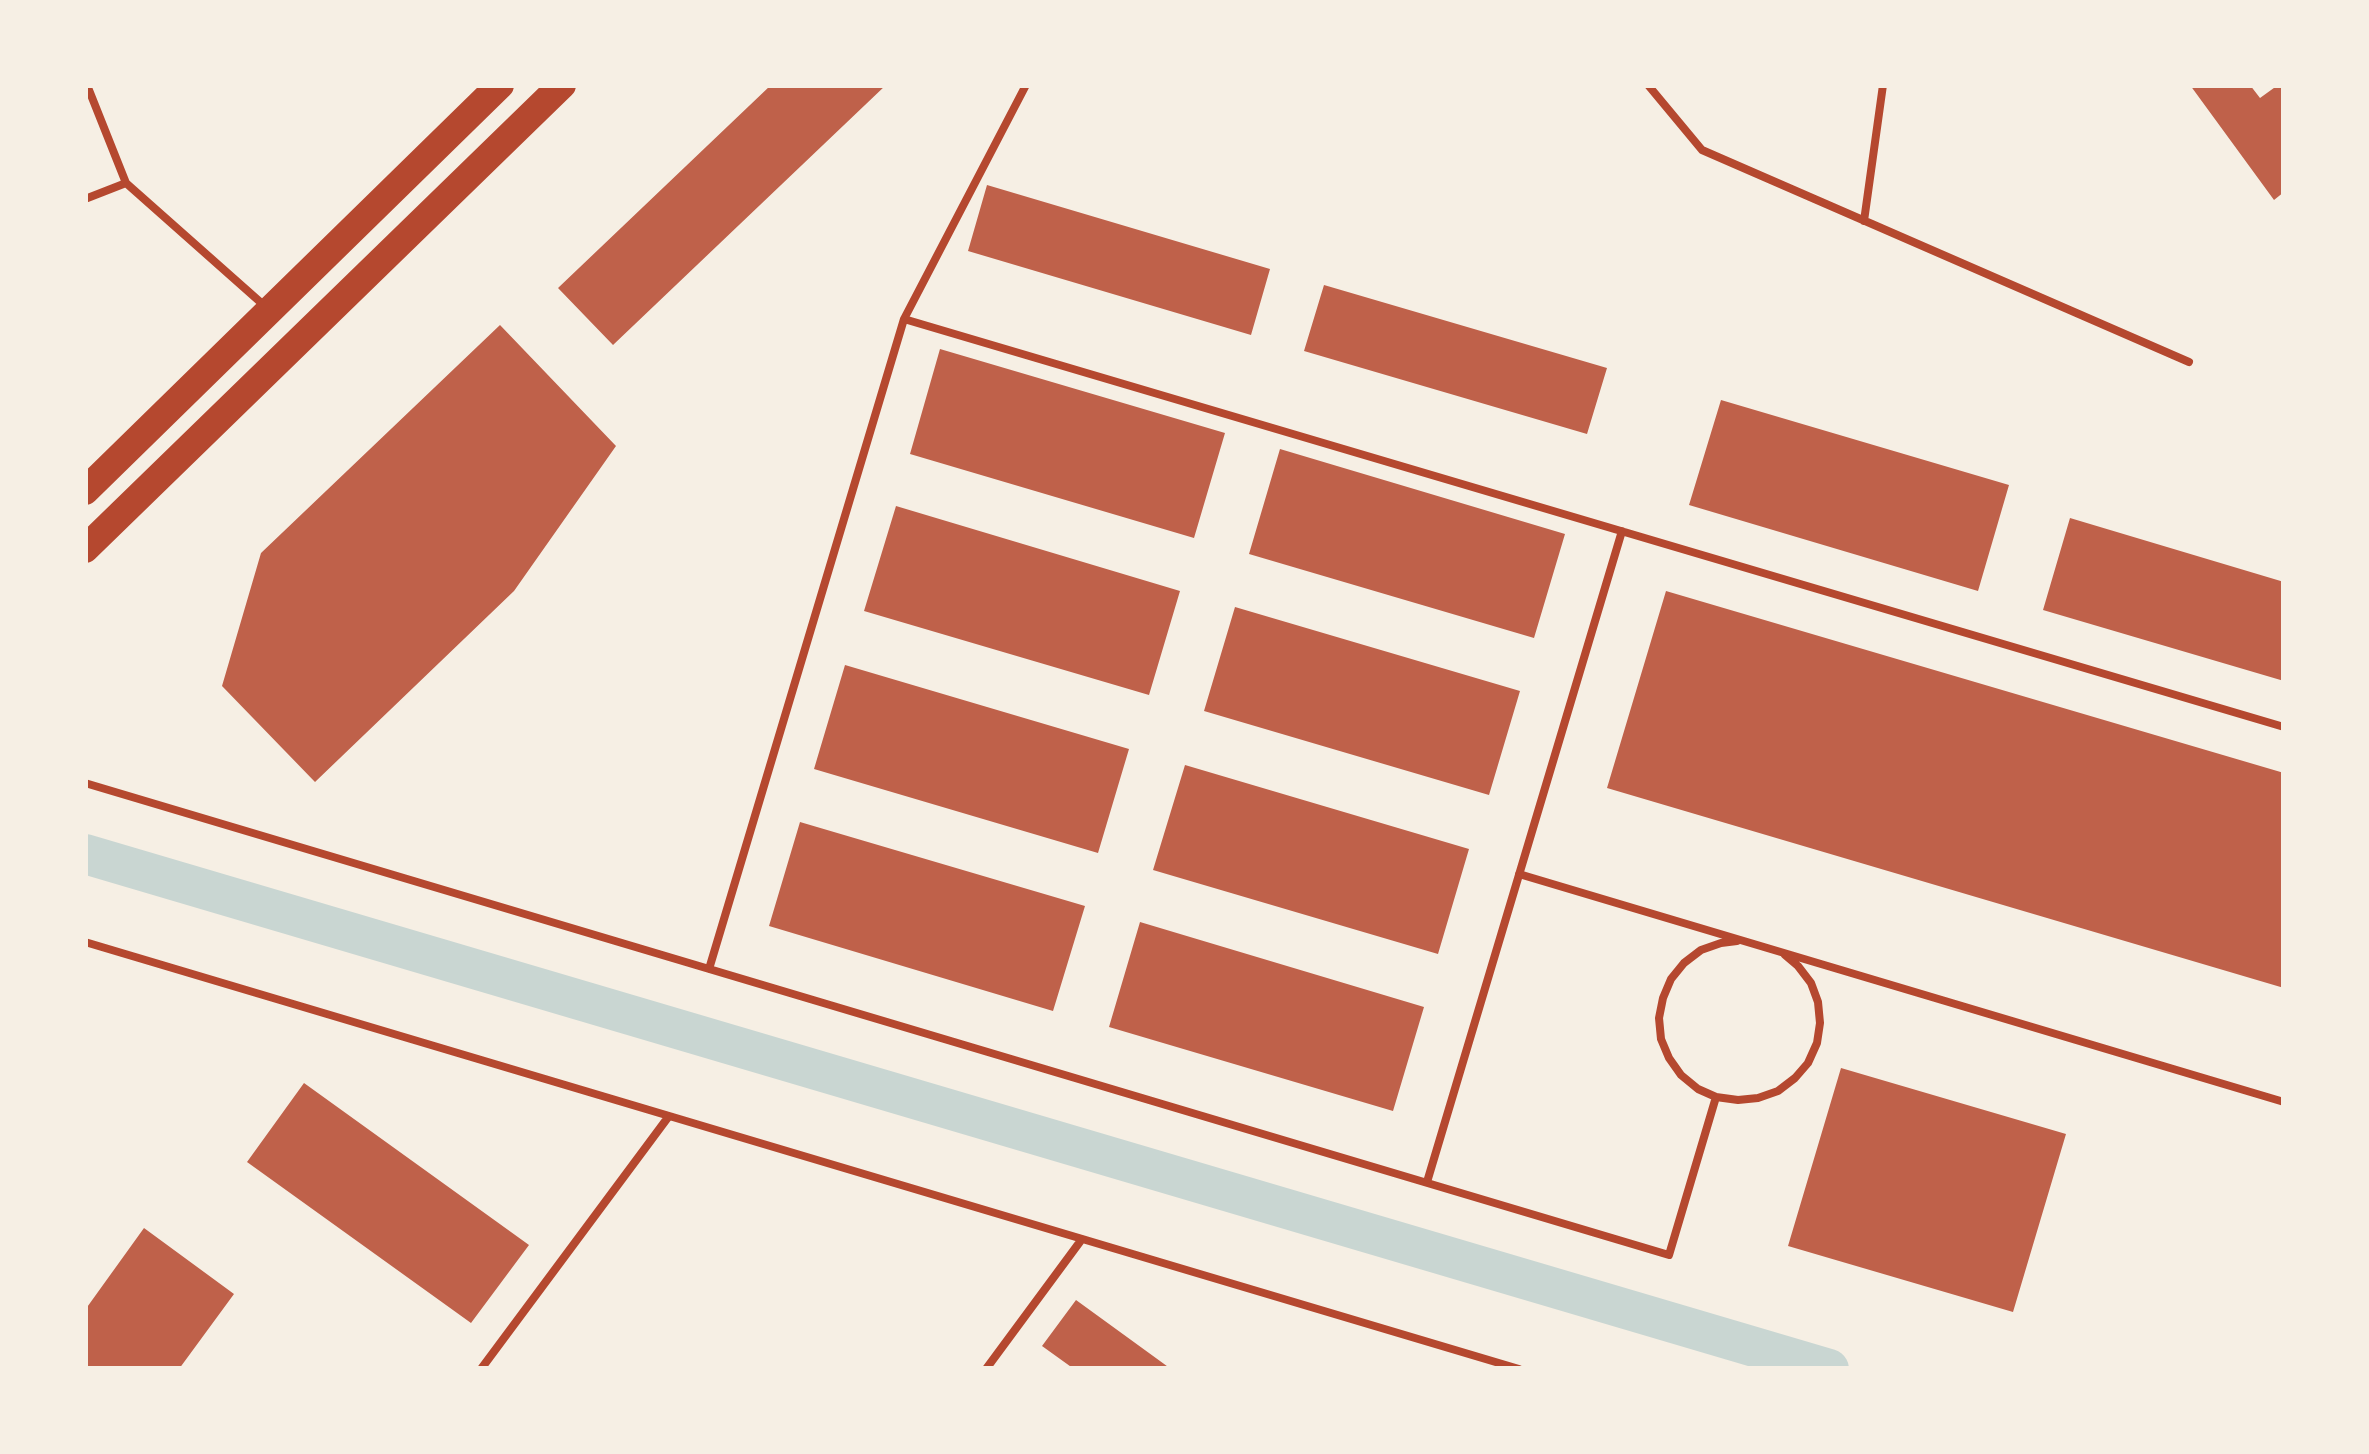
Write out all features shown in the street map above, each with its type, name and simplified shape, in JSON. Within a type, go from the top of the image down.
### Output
[{"type":"highway","points":[[85,490],[500,85]]},
{"type":"highway","points":[[85,548],[562,85]]},
{"type":"lane","points":[[87,85],[126,184],[270,311]]},
{"type":"lane","points":[[709,969],[904,319],[1026,85]]},
{"type":"lane","points":[[1648,85],[1702,150],[2189,362]]},
{"type":"lane","points":[[1864,220],[1883,85]]},
{"type":"lane","points":[[85,199],[126,184]]},
{"type":"lane","points":[[904,319],[2284,727]]},
{"type":"lane","points":[[1427,1182],[1622,531]]},
{"type":"lane","points":[[85,784],[1669,1254],[1716,1097]]},
{"type":"lane","points":[[1519,874],[2284,1102]]},
{"type":"lane","points":[[1742,940],[1701,950],[1684,962],[1671,979],[1659,1018],[1669,1058],[1698,1089],[1716,1097],[1738,1100],[1778,1091],[1808,1063],[1820,1023],[1818,1002],[1798,966],[1782,952]]},
{"type":"lane","points":[[85,942],[1492,1365],[1519,1369]]},
{"type":"lane","points":[[480,1369],[669,1116]]},
{"type":"lane","points":[[986,1369],[1082,1239]]},
{"type":"building","points":[[771,85],[886,85],[613,345],[558,288]]},
{"type":"building","points":[[2190,85],[2250,85],[2260,98],[2284,85],[2284,192],[2274,200]]},
{"type":"building","points":[[987,185],[1270,269],[1251,335],[968,251]]},
{"type":"building","points":[[1324,285],[1607,368],[1587,434],[1304,351]]},
{"type":"building","points":[[500,325],[616,446],[514,591],[315,782],[222,686],[261,553]]},
{"type":"building","points":[[940,349],[1225,433],[1194,538],[910,454]]},
{"type":"building","points":[[1721,400],[2009,485],[1978,591],[1689,505]]},
{"type":"building","points":[[1280,449],[1565,534],[1534,638],[1249,554]]},
{"type":"building","points":[[896,506],[1180,591],[1149,695],[864,611]]},
{"type":"building","points":[[2070,518],[2284,582],[2284,681],[2043,610]]},
{"type":"building","points":[[1666,591],[2284,773],[2284,988],[1607,788]]},
{"type":"building","points":[[1235,607],[1520,691],[1489,795],[1204,711]]},
{"type":"building","points":[[845,665],[1129,749],[1098,853],[814,769]]},
{"type":"building","points":[[1185,765],[1469,849],[1438,954],[1153,870]]},
{"type":"building","points":[[800,822],[1085,906],[1053,1011],[769,926]]},
{"type":"building","points":[[1140,922],[1424,1007],[1393,1111],[1109,1027]]},
{"type":"building","points":[[1841,1068],[2066,1134],[2013,1312],[1788,1246]]},
{"type":"building","points":[[304,1083],[529,1245],[471,1323],[247,1162]]},
{"type":"building","points":[[144,1228],[234,1294],[179,1369],[85,1369],[85,1310]]},
{"type":"building","points":[[1076,1300],[1171,1369],[1074,1369],[1042,1346]]},
{"type":"waterway","points":[[85,854],[1829,1369]]}]
